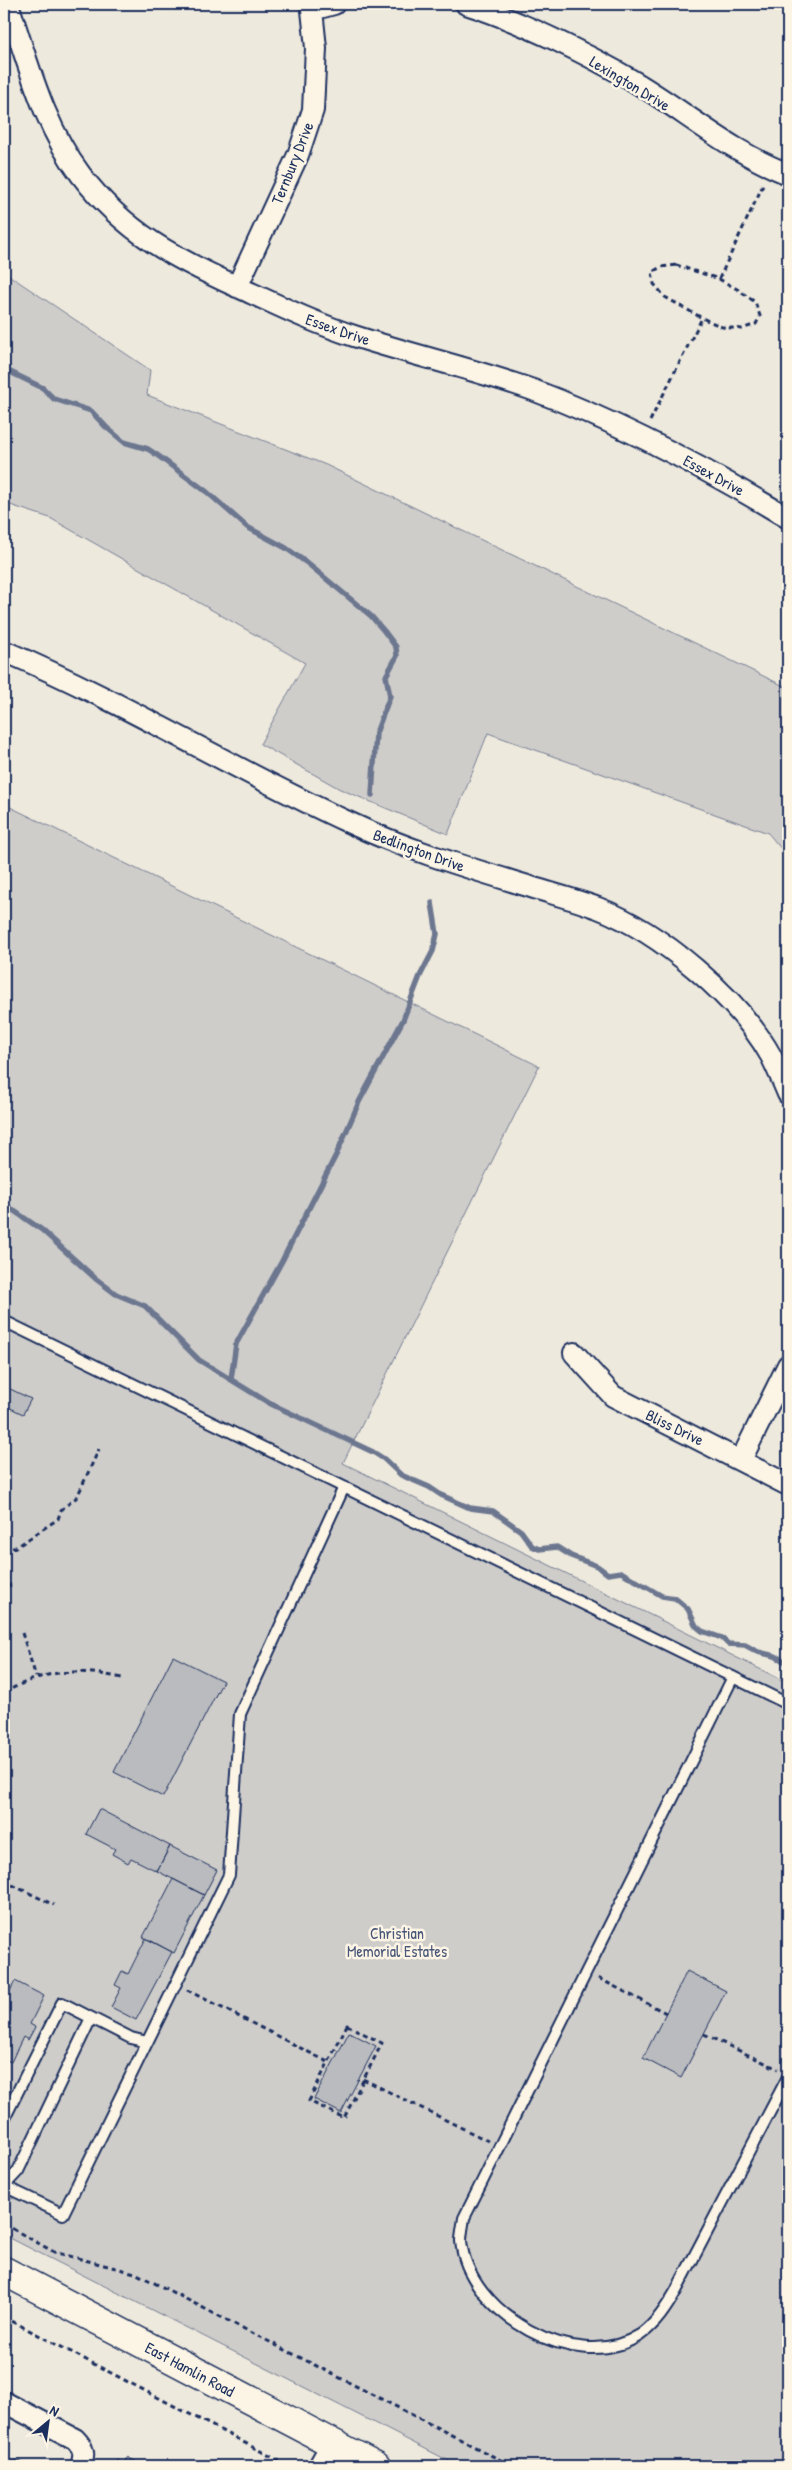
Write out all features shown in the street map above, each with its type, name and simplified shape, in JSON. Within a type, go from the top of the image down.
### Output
[{"type":"street","name":"Essex Drive","points":[[8,4],[52,129],[81,175],[120,218],[152,243],[190,266],[298,314],[352,335],[444,361],[533,390],[642,438],[725,481],[788,518]]},
{"type":"street","points":[[311,7],[334,4]]},
{"type":"street","name":"Lexington Drive","points":[[466,4],[523,27],[635,82],[729,146],[780,170]]},
{"type":"street","name":"Ternbury Drive","points":[[238,287],[298,154],[313,110],[316,48],[311,7]]},
{"type":"street","name":"Bedlington Drive","points":[[4,651],[87,688],[333,816],[380,837],[598,908],[637,927],[709,980],[744,1019],[770,1055],[788,1094]]},
{"type":"street","name":"Bliss Drive","points":[[574,1353],[613,1396],[788,1485]]},
{"type":"street","points":[[742,1460],[788,1365]]},
{"type":"street","name":"East Hamlin Road","points":[[4,2271],[325,2455],[376,2466]]},
{"type":"street","points":[[4,2402],[75,2439],[81,2445],[84,2454],[81,2466]]},
{"type":"lane","points":[[4,1320],[788,1704]]},
{"type":"lane","points":[[91,2018],[18,2171],[4,2186],[64,2214],[229,1875],[240,1714],[344,1487]]},
{"type":"lane","points":[[733,1677],[464,2218],[461,2240],[467,2262],[476,2282],[490,2300],[510,2319],[532,2332],[572,2346],[592,2348],[619,2344],[639,2335],[658,2319],[676,2291],[784,2074]]},
{"type":"lane","points":[[4,2119],[62,2002],[131,2038],[147,2042]]},
{"type":"path","points":[[719,279],[780,170]]},
{"type":"path","points":[[676,265],[719,279],[755,302],[760,316],[756,324],[742,329],[722,327],[702,318],[665,298],[654,284],[652,272],[661,267],[676,265]]},
{"type":"path","points":[[642,438],[702,318]]},
{"type":"path","points":[[4,1552],[18,1546],[58,1519],[61,1510],[77,1497],[99,1449]]},
{"type":"path","points":[[4,1566],[10,1587]]},
{"type":"path","points":[[22,1633],[36,1677]]},
{"type":"path","points":[[4,1693],[36,1677],[76,1670],[122,1678]]},
{"type":"path","points":[[4,1880],[54,1905]]},
{"type":"path","points":[[586,1972],[666,2013]]},
{"type":"path","points":[[176,1984],[328,2062]]},
{"type":"path","points":[[347,2025],[382,2043],[363,2079],[344,2118],[309,2101],[347,2025]]},
{"type":"path","points":[[704,2034],[784,2074]]},
{"type":"path","points":[[363,2079],[499,2146]]},
{"type":"path","points":[[4,2224],[54,2252],[135,2272],[512,2466]]},
{"type":"path","points":[[4,2317],[289,2466]]},
{"type":"green space","points":[[4,272],[150,370],[147,395],[326,465],[788,688],[788,857],[768,833],[488,733],[448,834],[340,789],[260,744],[305,663],[50,518],[4,503]]},
{"type":"green space","name":"Christian Memorial Estates","points":[[4,804],[539,1066],[343,1463],[788,1683],[788,2466],[459,2466],[4,2235]]},
{"type":"building","points":[[4,1386],[31,1399],[23,1414],[4,1405]]},
{"type":"building","points":[[173,1656],[223,1681],[163,1797],[114,1772]]},
{"type":"building","points":[[99,1809],[170,1846],[157,1871],[131,1858],[128,1863],[112,1854],[115,1849],[86,1834]]},
{"type":"building","points":[[170,1846],[217,1870],[204,1895],[157,1871]]},
{"type":"building","points":[[173,1879],[204,1895],[174,1953],[143,1937]]},
{"type":"building","points":[[146,1938],[172,1952],[136,2020],[111,2007],[121,1988],[115,1985],[122,1971],[128,1974]]},
{"type":"building","points":[[687,1971],[726,1991],[681,2078],[643,2058]]},
{"type":"building","points":[[15,1981],[44,1996],[30,2024],[35,2027],[28,2040],[23,2037],[11,2062],[4,2059],[4,2003]]},
{"type":"building","points":[[349,2032],[376,2046],[341,2113],[314,2099]]},
{"type":"building","points":[[4,2456],[15,2462],[16,2460],[28,2466],[4,2466]]},
{"type":"building","points":[[127,2457],[139,2463],[137,2466],[114,2466],[117,2460],[124,2464]]},
{"type":"waterway","points":[[4,369],[43,388],[54,399],[91,411],[124,442],[148,449],[157,455],[207,492],[247,527],[286,548],[307,563],[371,616],[384,631],[396,647],[397,656],[386,676],[390,696],[376,733],[372,795]]},
{"type":"waterway","points":[[231,1379],[236,1344],[282,1261],[337,1153],[359,1102],[403,1020],[420,976],[433,951],[437,934],[432,903]]},
{"type":"waterway","points":[[4,1204],[42,1230],[96,1279],[116,1294],[145,1306],[199,1360],[269,1403],[373,1452],[384,1459],[401,1475],[429,1487],[441,1495],[470,1508],[493,1511],[521,1531],[532,1546],[539,1549],[557,1547],[571,1556],[597,1566],[608,1574],[621,1572],[662,1596],[675,1598],[688,1609],[696,1626],[702,1631],[722,1638],[728,1644],[745,1645],[788,1663]]}]
